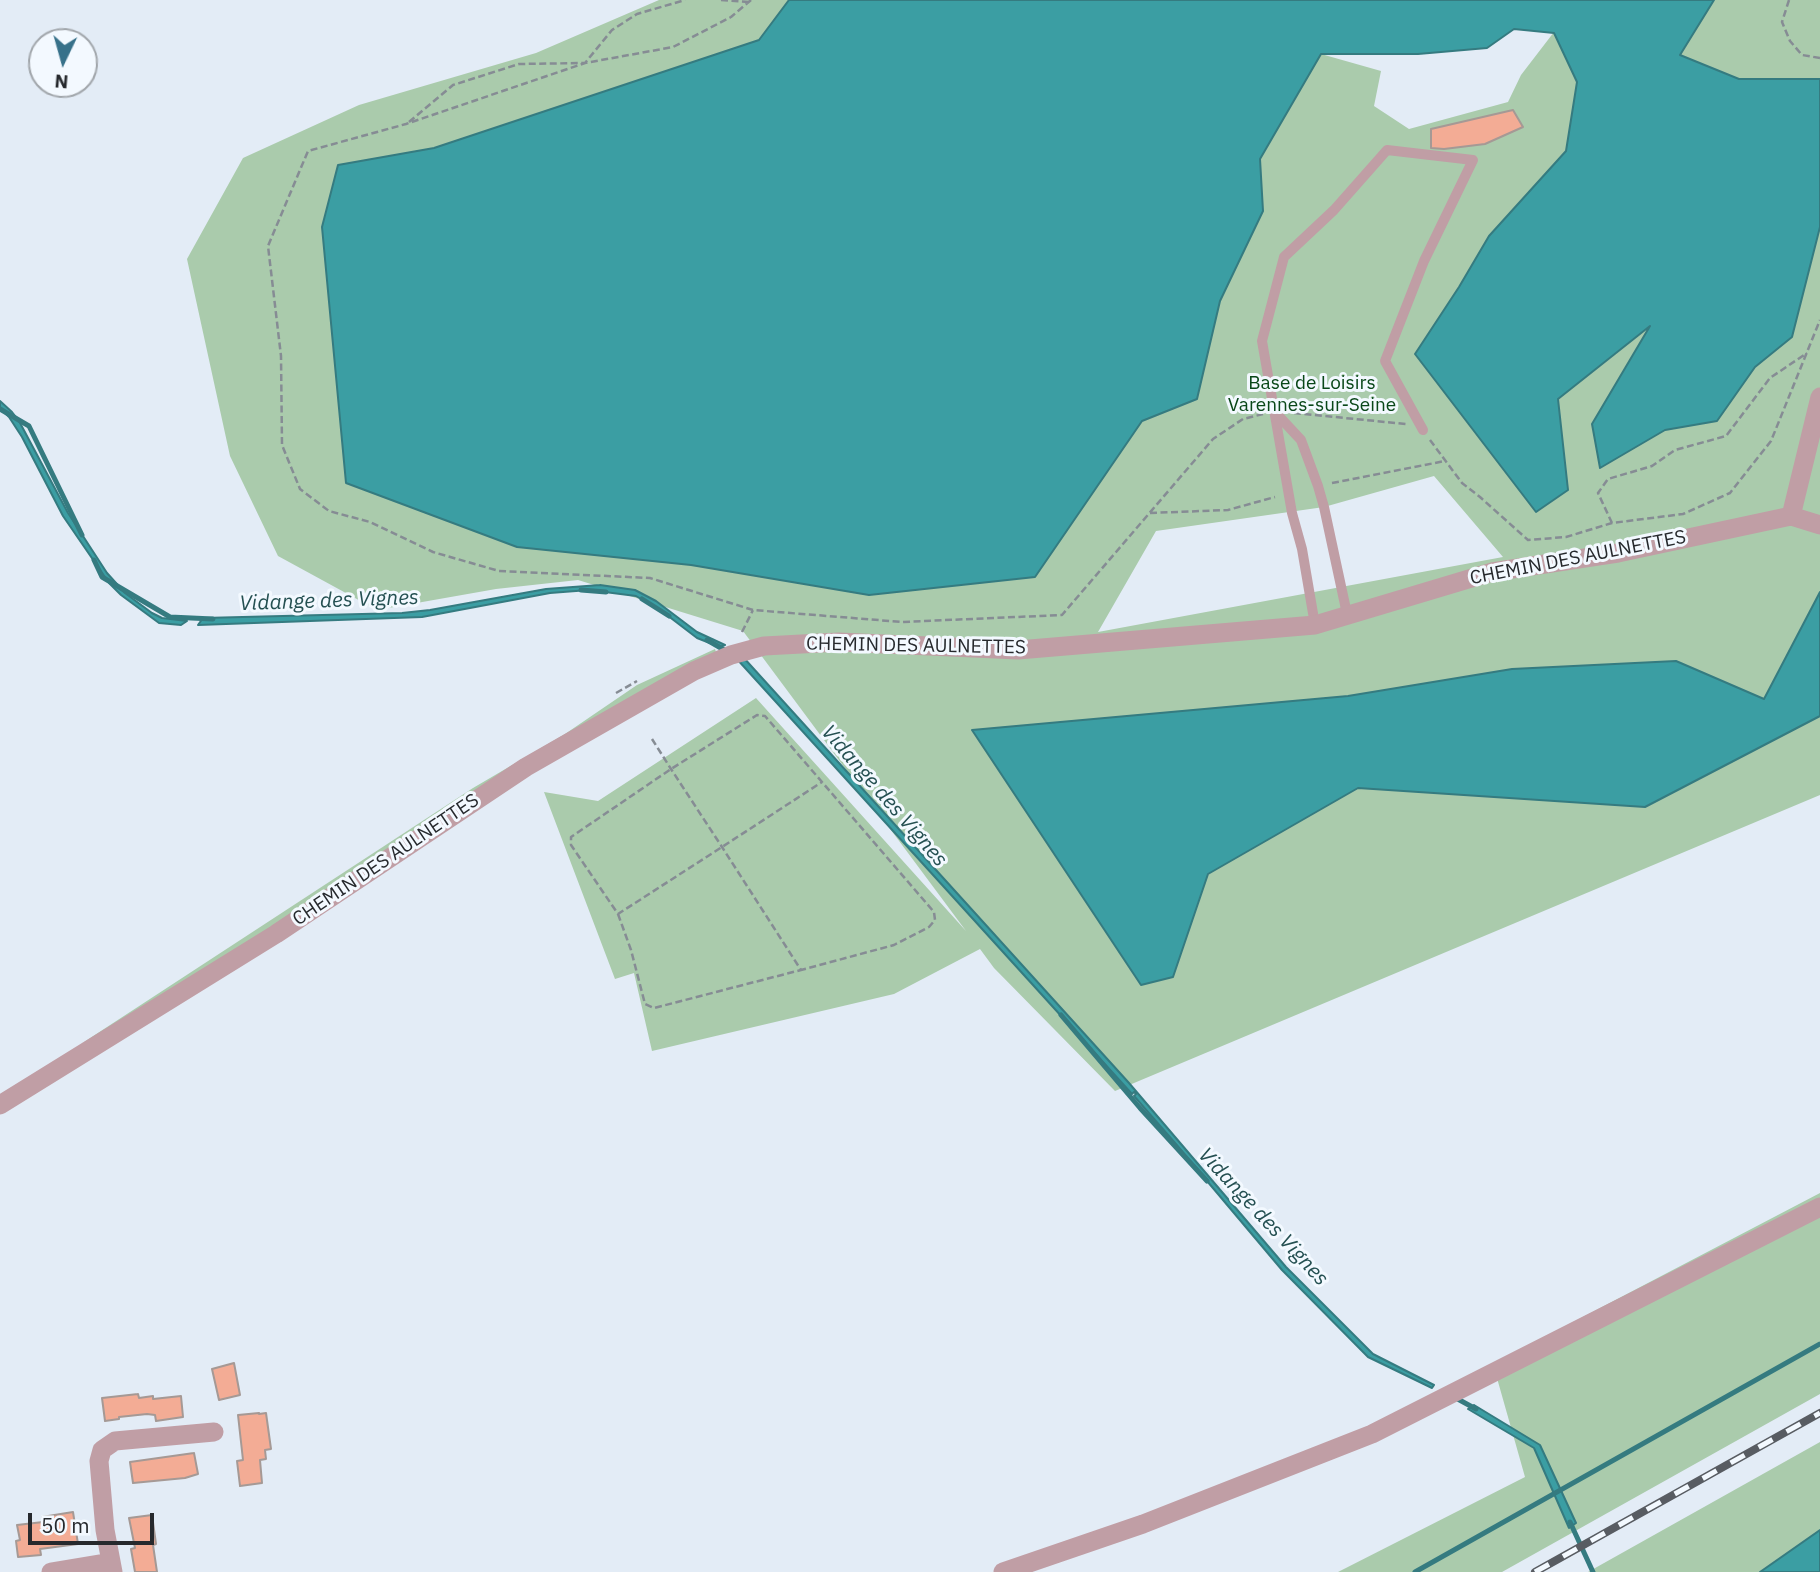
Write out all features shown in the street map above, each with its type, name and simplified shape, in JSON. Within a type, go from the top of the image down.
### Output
[{"type":"street","points":[[1791,516],[1820,397]]},
{"type":"street","name":"CHEMIN DES AULNETTES","points":[[0,1105],[276,933],[526,767],[694,671],[731,655],[764,646],[839,642],[1018,650],[1315,625],[1492,572],[1618,553],[1791,516],[1820,525]]},
{"type":"street","points":[[1003,1572],[1143,1524],[1372,1434],[1820,1207]]},
{"type":"street","points":[[51,1572],[112,1567],[105,1530],[99,1461],[102,1450],[115,1441],[214,1432]]},
{"type":"lane","points":[[1315,625],[1262,341],[1284,257],[1334,210],[1387,150],[1473,160],[1424,261],[1385,361],[1423,430]]},
{"type":"lane","points":[[1274,411],[1301,440],[1318,486],[1346,614]]},
{"type":"path","points":[[406,124],[453,85],[519,64],[585,63],[612,30],[637,13],[685,0]]},
{"type":"path","points":[[721,0],[750,1]]},
{"type":"path","points":[[1789,0],[1782,22],[1790,41],[1802,55],[1820,58]]},
{"type":"path","points":[[750,1],[731,17],[673,47],[585,63],[406,124],[308,151],[268,246],[281,356],[282,445],[300,489],[329,511],[370,522],[433,552],[499,570],[650,578],[753,610],[902,622],[1062,615],[1213,439],[1243,419],[1274,411],[1411,425],[1423,430],[1462,483],[1528,540],[1566,537],[1612,523],[1683,514],[1730,493],[1771,441],[1820,320]]},
{"type":"path","points":[[1612,523],[1598,493],[1608,479],[1652,466],[1675,450],[1726,436],[1770,378],[1807,353]]},
{"type":"path","points":[[1318,486],[1446,461]]},
{"type":"path","points":[[1150,513],[1228,510],[1289,494]]},
{"type":"path","points":[[757,715],[765,716],[822,782],[934,912],[935,920],[929,927],[894,944],[654,1009],[645,1004],[631,950],[618,914],[571,845],[571,836],[757,715]]},
{"type":"path","points":[[652,739],[801,970]]},
{"type":"path","points":[[618,914],[822,782]]},
{"type":"green space","name":"Base de Loisirs Varennes-sur-Seine","points":[[659,0],[789,0],[759,40],[434,148],[338,166],[517,547],[691,565],[869,595],[1035,577],[1142,421],[1197,399],[1220,301],[1263,211],[1260,159],[1321,54],[1381,71],[1374,106],[1409,129],[1508,102],[1521,75],[1554,32],[1577,83],[1566,151],[1489,236],[1459,287],[1568,490],[1558,399],[1652,324],[1592,424],[1600,468],[1665,430],[1717,421],[1755,367],[1792,337],[1820,227],[1820,592],[1765,700],[1676,661],[1512,669],[1348,696],[973,730],[1173,977],[1208,874],[1358,788],[1645,807],[1820,716],[1820,795],[1115,1091],[994,968],[980,949],[894,994],[652,1051],[634,973],[615,979],[544,792],[598,801],[756,698],[966,931],[743,631],[578,580],[496,589],[377,610],[278,556],[230,456],[187,259],[243,158],[359,105],[536,53]],"holes":[[[1434,476],[1503,557],[1098,632],[1156,531],[1324,507]]]},
{"type":"green space","points":[[1714,0],[1820,0],[1820,79],[1739,79],[1679,55]]},
{"type":"green space","points":[[715,649],[718,658],[258,942],[81,1044],[473,788],[565,734],[637,685]]},
{"type":"green space","points":[[1820,1193],[1820,1394],[1502,1572],[1338,1572],[1525,1477],[1493,1364]]},
{"type":"green space","points":[[1820,1442],[1820,1572],[1588,1572]]},
{"type":"water","points":[[789,0],[1714,0],[1680,55],[1739,79],[1820,79],[1820,227],[1792,337],[1755,367],[1717,421],[1665,430],[1600,468],[1592,424],[1650,326],[1558,399],[1568,490],[1536,512],[1415,354],[1489,236],[1566,151],[1577,82],[1554,33],[1514,29],[1487,48],[1418,54],[1321,54],[1260,159],[1263,211],[1220,301],[1197,399],[1142,421],[1035,577],[869,595],[691,565],[517,547],[346,483],[322,227],[338,165],[434,148],[759,40]]},
{"type":"water","points":[[0,401],[19,421],[68,513],[107,573],[125,593],[152,613],[162,618],[187,621],[181,625],[159,623],[109,583],[63,516],[22,437],[0,408]]},
{"type":"water","points":[[600,585],[635,590],[656,601],[697,632],[725,645],[720,647],[697,638],[663,612],[636,596],[589,590],[550,593],[422,617],[198,625],[203,618],[402,613],[546,589]]},
{"type":"water","points":[[1820,592],[1820,716],[1645,807],[1358,788],[1208,874],[1173,977],[1141,985],[972,730],[1348,696],[1512,669],[1676,661],[1764,699]]},
{"type":"water","points":[[743,657],[1129,1083],[1286,1267],[1373,1354],[1434,1385],[1432,1388],[1368,1357],[1282,1270],[1134,1096],[1136,1094],[1132,1094],[736,658]]},
{"type":"water","points":[[1474,1405],[1540,1445],[1576,1523],[1569,1528],[1534,1448],[1468,1409]]},
{"type":"water","points":[[1820,1530],[1820,1572],[1760,1572]]},
{"type":"building","points":[[1513,110],[1523,127],[1485,144],[1431,148],[1431,129]]},
{"type":"building","points":[[234,1363],[240,1395],[219,1400],[212,1369]]},
{"type":"building","points":[[138,1394],[139,1398],[153,1396],[153,1399],[181,1396],[183,1417],[156,1421],[155,1415],[147,1414],[105,1421],[102,1398]]},
{"type":"building","points":[[266,1413],[271,1449],[265,1450],[266,1459],[260,1460],[262,1483],[240,1486],[237,1461],[243,1460],[238,1415]]},
{"type":"building","points":[[194,1453],[198,1474],[185,1478],[133,1483],[130,1462]]},
{"type":"building","points":[[73,1512],[78,1544],[40,1549],[41,1555],[18,1557],[16,1541],[20,1540],[17,1525],[43,1522],[42,1517]]},
{"type":"building","points":[[152,1515],[157,1572],[135,1572],[131,1549],[135,1548],[129,1518]]},
{"type":"waterway","name":"Vidange des Vignes","points":[[0,409],[29,426],[82,535]]},
{"type":"waterway","name":"Vidange des Vignes","points":[[94,560],[102,577],[170,617],[213,619]]},
{"type":"waterway","name":"Vidange des Vignes","points":[[581,590],[606,592]]},
{"type":"waterway","name":"Vidange des Vignes","points":[[642,599],[669,616]]},
{"type":"waterway","name":"Vidange des Vignes","points":[[707,640],[726,651]]},
{"type":"waterway","name":"Vidange des Vignes","points":[[1061,1015],[1207,1181]]},
{"type":"waterway","points":[[1415,1572],[1820,1344]]},
{"type":"waterway","name":"Vidange des Vignes","points":[[1454,1397],[1476,1409]]},
{"type":"waterway","name":"Vidange des Vignes","points":[[1570,1522],[1593,1572]]},
{"type":"railway","points":[[1535,1572],[1820,1413]]}]
